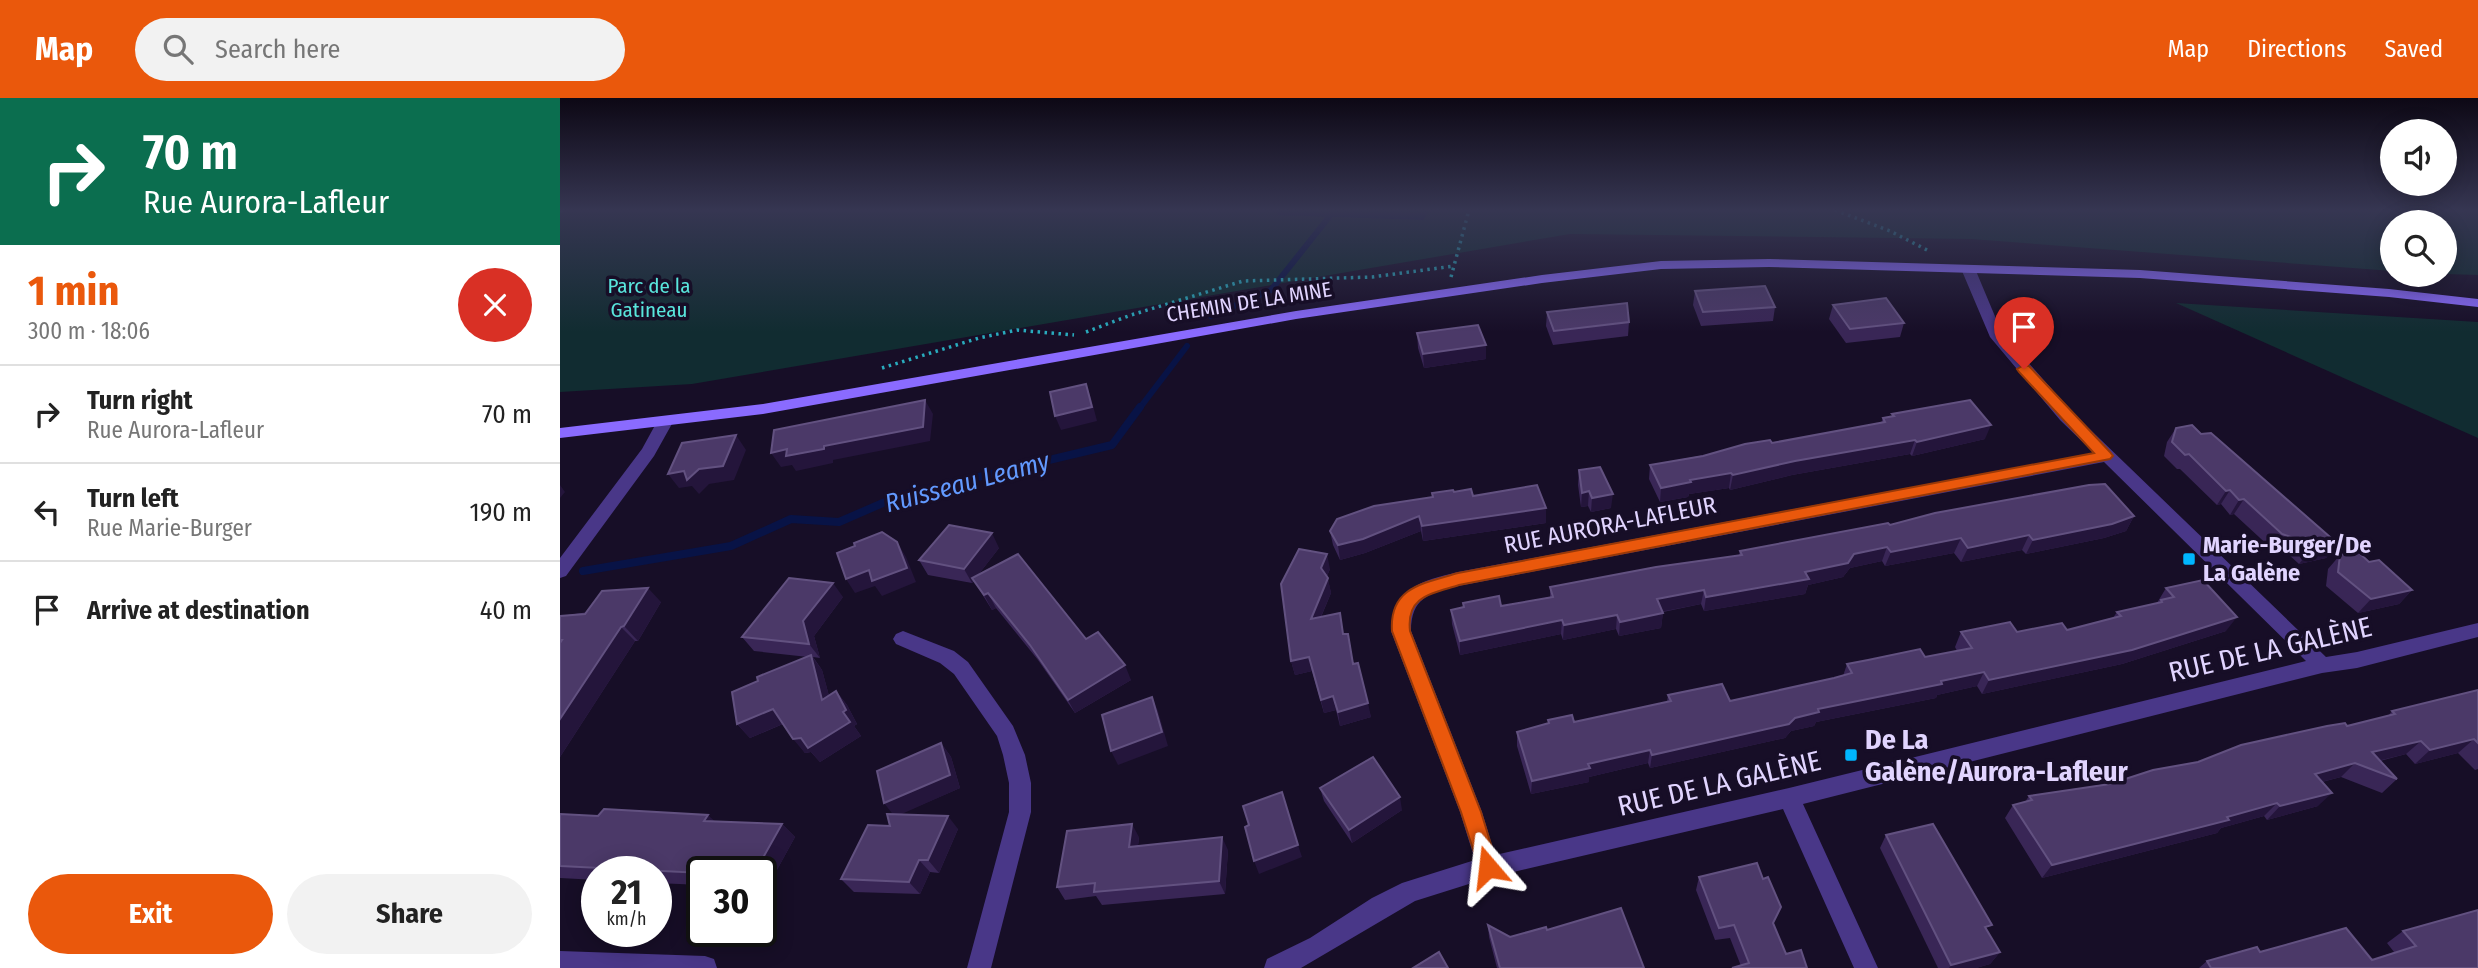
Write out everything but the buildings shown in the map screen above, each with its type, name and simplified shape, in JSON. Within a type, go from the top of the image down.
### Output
[{"type":"street","name":"CHEMIN DE LA MINE","points":[[560,433],[665,422],[908,384],[1230,326],[1447,292],[1661,265],[1769,263],[2182,276],[2478,303]]},
{"type":"street","points":[[1969,271],[1995,334],[2066,416],[2322,665]]},
{"type":"street","points":[[560,571],[648,452],[665,422]]},
{"type":"street","name":"RUE AURORA-LAFLEUR","points":[[1488,867],[1471,812],[1401,631],[1400,615],[1405,603],[1419,592],[1458,579],[2105,456]]},
{"type":"street","name":"RUE DE LA GALÈNE","points":[[1276,968],[1319,946],[1380,906],[1410,891],[1488,867],[1789,798],[2322,665],[2357,660],[2478,630]]},
{"type":"street","points":[[903,639],[947,657],[961,668],[1006,732],[1014,755],[1020,783],[1020,812],[979,968]]},
{"type":"street","points":[[1789,798],[1866,968]]},
{"type":"street","points":[[560,962],[705,968]]},
{"type":"path","points":[[1447,292],[1458,251]]},
{"type":"path","points":[[1929,251],[1969,271]]},
{"type":"path","points":[[878,369],[979,338],[1017,330],[1081,334],[1243,281],[1372,277],[1454,266]]},
{"type":"green space","name":"Parc de la Gatineau","points":[[560,251],[1473,251],[692,384],[560,392]]},
{"type":"green space","points":[[2124,251],[2380,251],[2380,270]]},
{"type":"green space","points":[[2457,251],[2478,251],[2478,275],[2457,274]]},
{"type":"green space","points":[[2176,303],[2478,322],[2478,438]]},
{"type":"waterway","name":"Ruisseau Leamy","points":[[1211,316],[1271,290],[1302,251]]},
{"type":"waterway","name":"Ruisseau Leamy","points":[[1139,409],[1187,346]]},
{"type":"waterway","name":"Ruisseau Leamy","points":[[583,571],[731,546],[791,519],[839,522],[899,496],[1112,445],[1140,407]]},
{"type":"place","name":"Marie-Burger/De La Galène","points":[[2189,559]]},
{"type":"place","name":"De La Galène/Aurora-Lafleur","points":[[1851,755]]},
{"type":"route","points":[[1488,867],[1471,812],[1401,631],[1400,615],[1405,603],[1419,592],[1458,579],[2105,456],[2024,369]]}]
